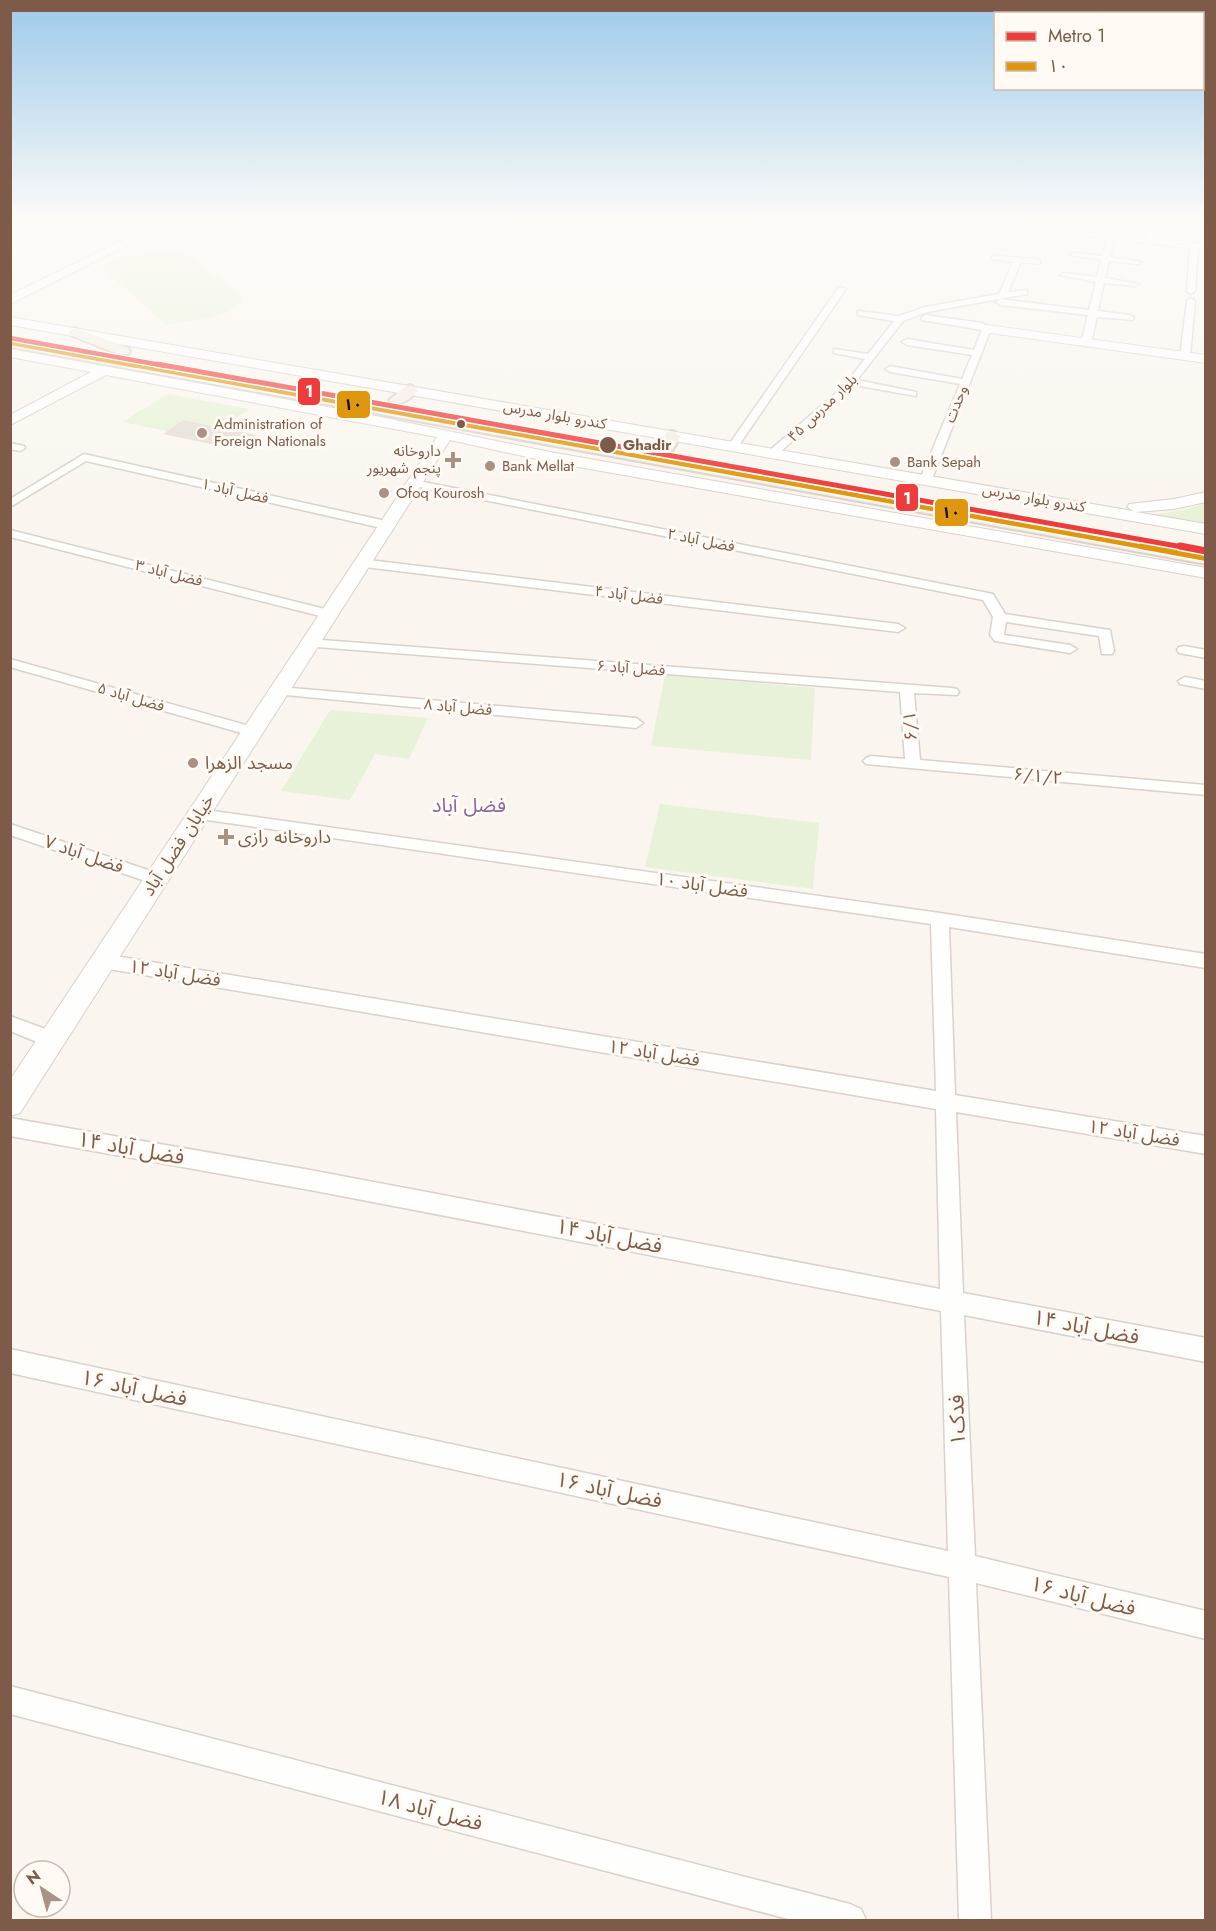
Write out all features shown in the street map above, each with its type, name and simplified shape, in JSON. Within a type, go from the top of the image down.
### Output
[{"type":"main road","points":[[10,321],[404,395]]},
{"type":"main road","points":[[987,329],[1206,359]]},
{"type":"main road","points":[[10,332],[404,395],[669,441],[952,505],[1154,564]]},
{"type":"main road","points":[[75,332],[125,351]]},
{"type":"main road","points":[[10,343],[628,454],[1206,542]]},
{"type":"main road","points":[[10,353],[361,417],[550,457],[1206,573]]},
{"type":"main road","points":[[10,421],[104,370]]},
{"type":"main road","points":[[343,404],[361,417]]},
{"type":"main road","name":"خیابان فضل آباد","points":[[10,1104],[445,436]]},
{"type":"main road","name":"کندرو بلوار مدرس","points":[[669,441],[733,446],[1206,529]]},
{"type":"main road","points":[[550,457],[628,454]]},
{"type":"main road","points":[[1084,507],[1145,507],[1206,497]]},
{"type":"main road","points":[[1011,523],[1206,558]]},
{"type":"street","points":[[733,446],[826,312]]},
{"type":"street","points":[[861,313],[900,319],[919,312]]},
{"type":"street","points":[[1078,312],[1130,318]]},
{"type":"street","points":[[1185,356],[1189,312]]},
{"type":"street","points":[[1086,343],[1093,314]]},
{"type":"street","points":[[925,318],[982,326],[987,329]]},
{"type":"street","name":"۴۵ بلوار مدرس","points":[[773,453],[851,382],[900,319]]},
{"type":"street","name":"وحدت","points":[[926,479],[987,329]]},
{"type":"street","points":[[907,342],[977,353]]},
{"type":"street","points":[[837,351],[872,357]]},
{"type":"street","points":[[890,369],[965,382]]},
{"type":"street","points":[[851,382],[913,394]]},
{"type":"street","name":"فضل آباد ۱","points":[[10,504],[84,457],[386,525]]},
{"type":"street","name":"فضل آباد ۲","points":[[413,483],[988,597],[1000,617]]},
{"type":"street","name":"فضل آباد ۳","points":[[10,533],[328,614]]},
{"type":"street","name":"فضل آباد ۴","points":[[361,563],[898,628]]},
{"type":"street","points":[[1070,649],[1000,638],[997,635],[1000,617],[1105,633],[1107,651]]},
{"type":"street","name":"فضل آباد ۶","points":[[309,643],[952,692]]},
{"type":"street","points":[[1184,650],[1206,654]]},
{"type":"street","name":"فضل آباد ۵","points":[[10,663],[252,731]]},
{"type":"street","points":[[1185,681],[1206,685]]},
{"type":"street","name":"۶/۱","points":[[907,688],[912,765]]},
{"type":"street","name":"فضل آباد ۸","points":[[280,691],[636,723]]},
{"type":"street","name":"۶/۱/۲","points":[[871,761],[1206,790]]},
{"type":"street","name":"فضل آباد ۱۰","points":[[199,814],[940,919],[1206,961]]},
{"type":"street","name":"فضل آباد ۷","points":[[10,829],[157,879]]},
{"type":"street","name":"فدک۱","points":[[940,919],[975,1920]]},
{"type":"street","name":"فضل آباد ۱۲","points":[[103,962],[1206,1145]]},
{"type":"street","points":[[10,1023],[52,1040]]},
{"type":"street","name":"فضل آباد ۱۴","points":[[10,1126],[322,1182],[1206,1350]]},
{"type":"street","name":"فضل آباد ۱۶","points":[[10,1361],[963,1567],[1206,1625]]},
{"type":"street","name":"فضل آباد ۱۸","points":[[10,1700],[850,1920]]},
{"type":"green space","points":[[152,312],[228,312],[197,320],[166,325]]},
{"type":"green space","points":[[168,394],[249,409],[223,428],[183,420],[167,431],[122,422]]},
{"type":"green space","points":[[1205,503],[1205,526],[1147,516],[1188,509]]},
{"type":"green space","points":[[665,675],[815,688],[811,760],[651,746]]},
{"type":"green space","points":[[330,710],[428,718],[409,759],[375,754],[350,800],[281,791]]},
{"type":"green space","points":[[660,804],[819,823],[813,889],[645,867]]},
{"type":"building","name":"Administration of Foreign Nationals","points":[[183,420],[256,436],[211,444],[163,434]]},
{"type":"metro line","name":"1","points":[[10,338],[1206,551]]},
{"type":"transit line","name":"۱۰","points":[[10,343],[1206,558]]},
{"type":"place","name":"Administration of Foreign Nationals","points":[[202,433]]},
{"type":"place","name":"Ghadir","points":[[608,445]]},
{"type":"place","name":"داروخانه پنجم شهریور","points":[[453,460]]},
{"type":"place","name":"Bank Sepah","points":[[895,462]]},
{"type":"place","name":"Bank Mellat","points":[[490,466]]},
{"type":"place","name":"Ofoq Kourosh","points":[[384,493]]},
{"type":"place","name":"مسجد الزهرا","points":[[193,763]]},
{"type":"place","name":"داروخانه رازی","points":[[226,837]]},
{"type":"district","name":"فضل آباد","points":[[469,805]]}]
